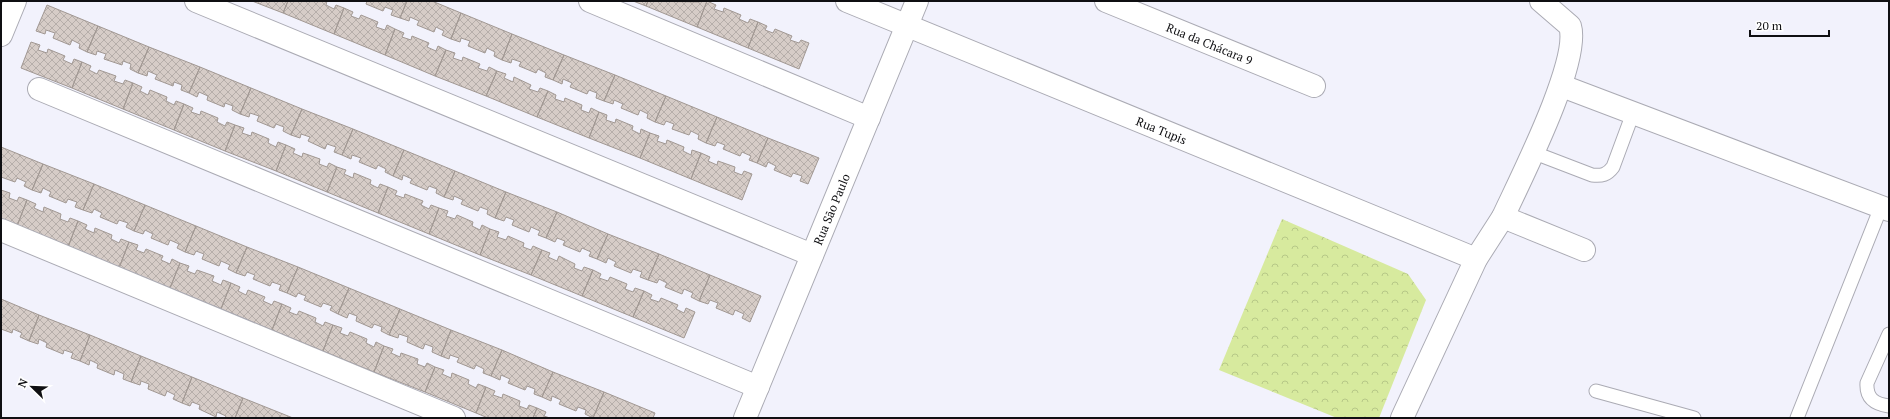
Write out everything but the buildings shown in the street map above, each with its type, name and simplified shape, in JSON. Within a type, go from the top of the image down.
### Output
[{"type":"street","points":[[1,35],[15,1]]},
{"type":"street","points":[[196,1],[812,255]]},
{"type":"street","points":[[590,1],[869,118]]},
{"type":"street","name":"Rua Tupis","points":[[847,1],[1476,259]]},
{"type":"street","name":"Rua São Paulo","points":[[746,418],[917,1]]},
{"type":"street","name":"Rua da Chácara 9","points":[[1106,1],[1314,86]]},
{"type":"street","points":[[1402,418],[1476,259],[1503,217],[1562,86],[1572,32],[1570,26],[1566,22],[1541,1]]},
{"type":"street","points":[[1562,86],[1885,208]]},
{"type":"street","points":[[39,89],[758,387]]},
{"type":"street","points":[[1503,217],[1584,250]]},
{"type":"street","points":[[1,230],[454,418]]},
{"type":"lane","points":[[1532,152],[1592,175],[1600,176],[1608,173],[1613,166],[1634,113]]},
{"type":"lane","points":[[1797,418],[1885,208]]},
{"type":"lane","points":[[1889,334],[1867,383],[1867,391],[1870,398],[1878,404],[1889,406]]},
{"type":"lane","points":[[1596,391],[1694,418]]},
{"type":"green space","points":[[1282,219],[1408,274],[1426,300],[1379,418],[1337,418],[1219,370]]}]
